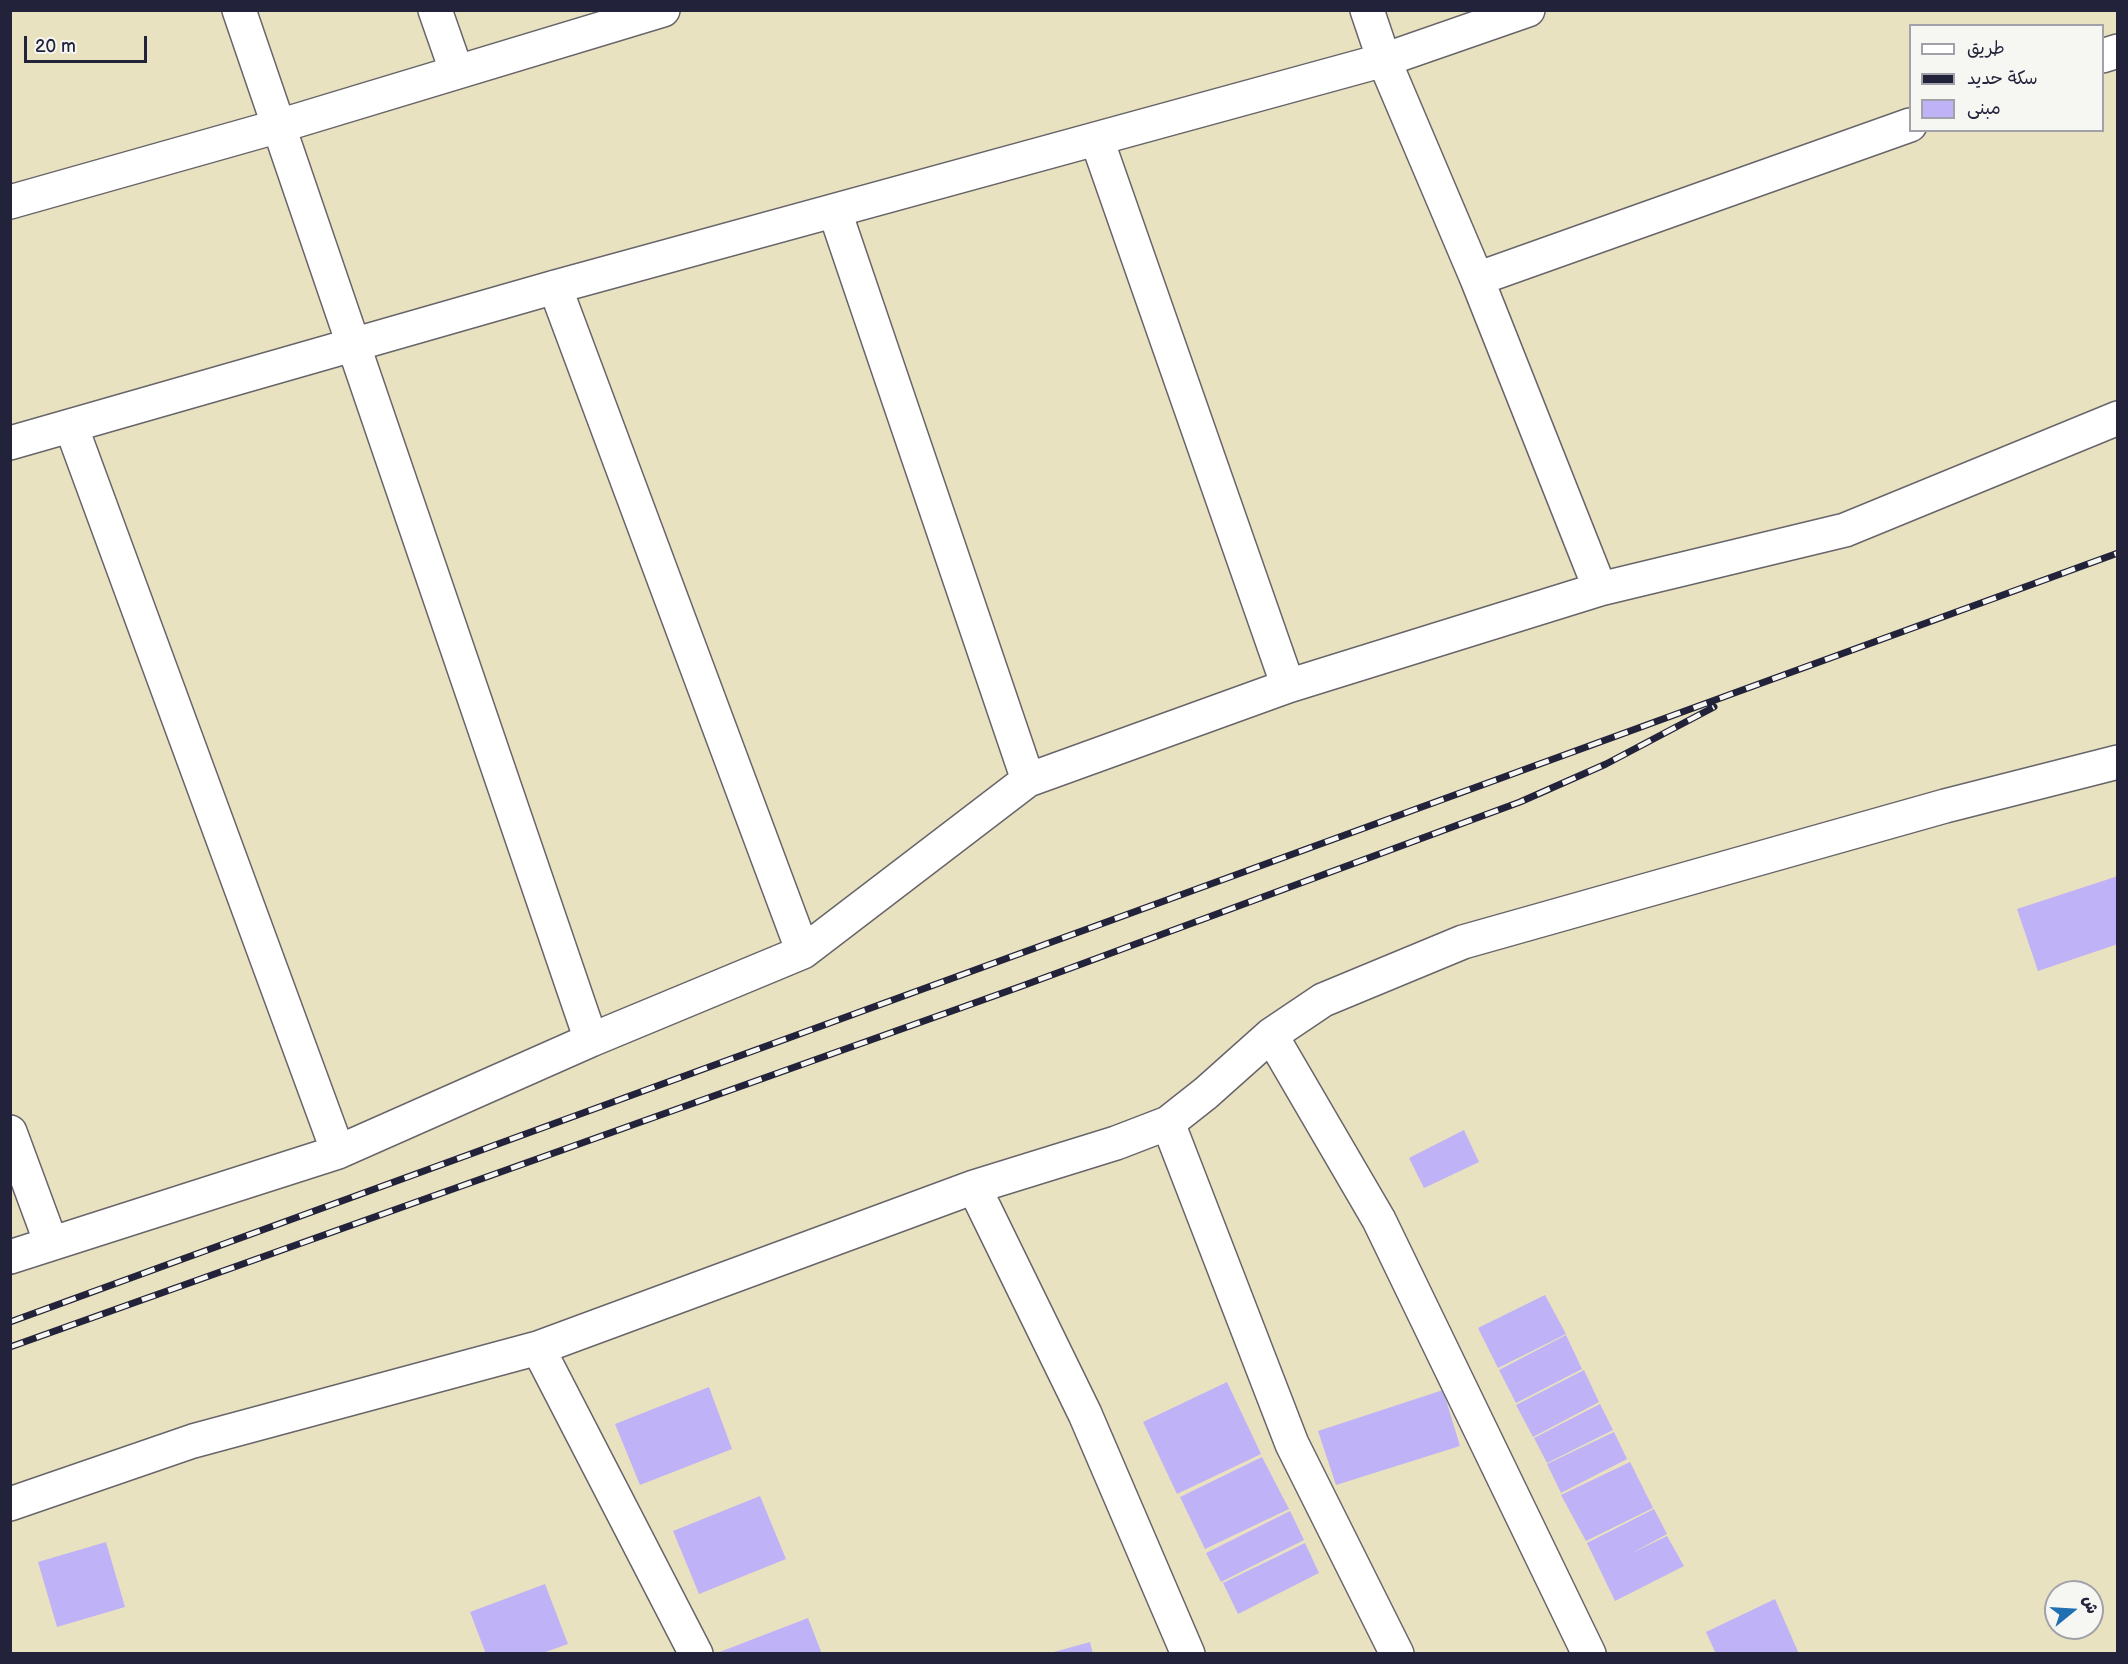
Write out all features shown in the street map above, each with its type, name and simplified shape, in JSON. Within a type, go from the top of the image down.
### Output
[{"type":"street","points":[[239,10],[591,1040]]},
{"type":"street","points":[[435,10],[456,70]]},
{"type":"street","points":[[10,202],[279,126],[456,70],[663,10]]},
{"type":"street","points":[[1367,10],[1384,60],[1477,279],[1600,590]]},
{"type":"street","points":[[10,443],[555,287],[1384,60],[1528,10]]},
{"type":"street","points":[[1477,279],[1909,127]]},
{"type":"street","points":[[1097,140],[1288,686]]},
{"type":"street","points":[[835,212],[1028,780]]},
{"type":"street","points":[[555,287],[803,952]]},
{"type":"street","points":[[10,1257],[338,1152],[591,1040],[803,952],[1028,780],[1288,686],[1600,590],[1845,530],[2118,418]]},
{"type":"street","points":[[71,426],[338,1152]]},
{"type":"street","points":[[10,1504],[193,1441],[538,1348],[974,1187],[1116,1143],[1168,1123],[1206,1093],[1271,1035],[1323,1000],[1463,942],[1945,806],[2118,762]]},
{"type":"street","points":[[1271,1035],[1379,1220],[1589,1653]]},
{"type":"street","points":[[1168,1123],[1292,1444],[1397,1653]]},
{"type":"street","points":[[10,1132],[51,1243]]},
{"type":"street","points":[[974,1187],[1085,1414],[1188,1653]]},
{"type":"street","points":[[538,1348],[696,1653]]},
{"type":"building","points":[[2118,876],[2118,944],[2038,971],[2017,909]]},
{"type":"building","points":[[1464,1130],[1479,1162],[1424,1188],[1409,1158]]},
{"type":"building","points":[[1545,1295],[1566,1334],[1498,1368],[1478,1328]]},
{"type":"building","points":[[1566,1335],[1582,1369],[1516,1403],[1499,1370]]},
{"type":"building","points":[[1584,1370],[1599,1402],[1533,1437],[1516,1405]]},
{"type":"building","points":[[1227,1382],[1261,1454],[1177,1494],[1143,1422]]},
{"type":"building","points":[[709,1387],[732,1449],[640,1485],[615,1424]]},
{"type":"building","points":[[1443,1390],[1460,1446],[1336,1485],[1318,1431]]},
{"type":"building","points":[[1600,1404],[1613,1430],[1547,1463],[1534,1438]]},
{"type":"building","points":[[1614,1432],[1627,1459],[1561,1493],[1547,1464]]},
{"type":"building","points":[[1262,1457],[1289,1509],[1205,1549],[1180,1497]]},
{"type":"building","points":[[1630,1462],[1653,1508],[1586,1541],[1561,1495]]},
{"type":"building","points":[[760,1496],[786,1559],[699,1594],[673,1531]]},
{"type":"building","points":[[1654,1509],[1667,1534],[1630,1554],[1667,1536],[1684,1566],[1615,1601],[1587,1543]]},
{"type":"building","points":[[1290,1511],[1304,1540],[1221,1582],[1206,1553]]},
{"type":"building","points":[[106,1542],[125,1607],[57,1627],[38,1562]]},
{"type":"building","points":[[1305,1543],[1319,1573],[1238,1614],[1223,1583]]},
{"type":"building","points":[[545,1584],[568,1644],[540,1654],[486,1654],[470,1612]]},
{"type":"building","points":[[1775,1599],[1799,1654],[1716,1654],[1706,1632]]},
{"type":"building","points":[[808,1618],[822,1654],[717,1654],[717,1653]]},
{"type":"building","points":[[1090,1642],[1093,1654],[1050,1654],[1050,1653]]},
{"type":"railway","points":[[10,1322],[2118,553]]},
{"type":"railway","points":[[10,1347],[1022,986],[1520,802],[1606,764],[1714,707]]}]
